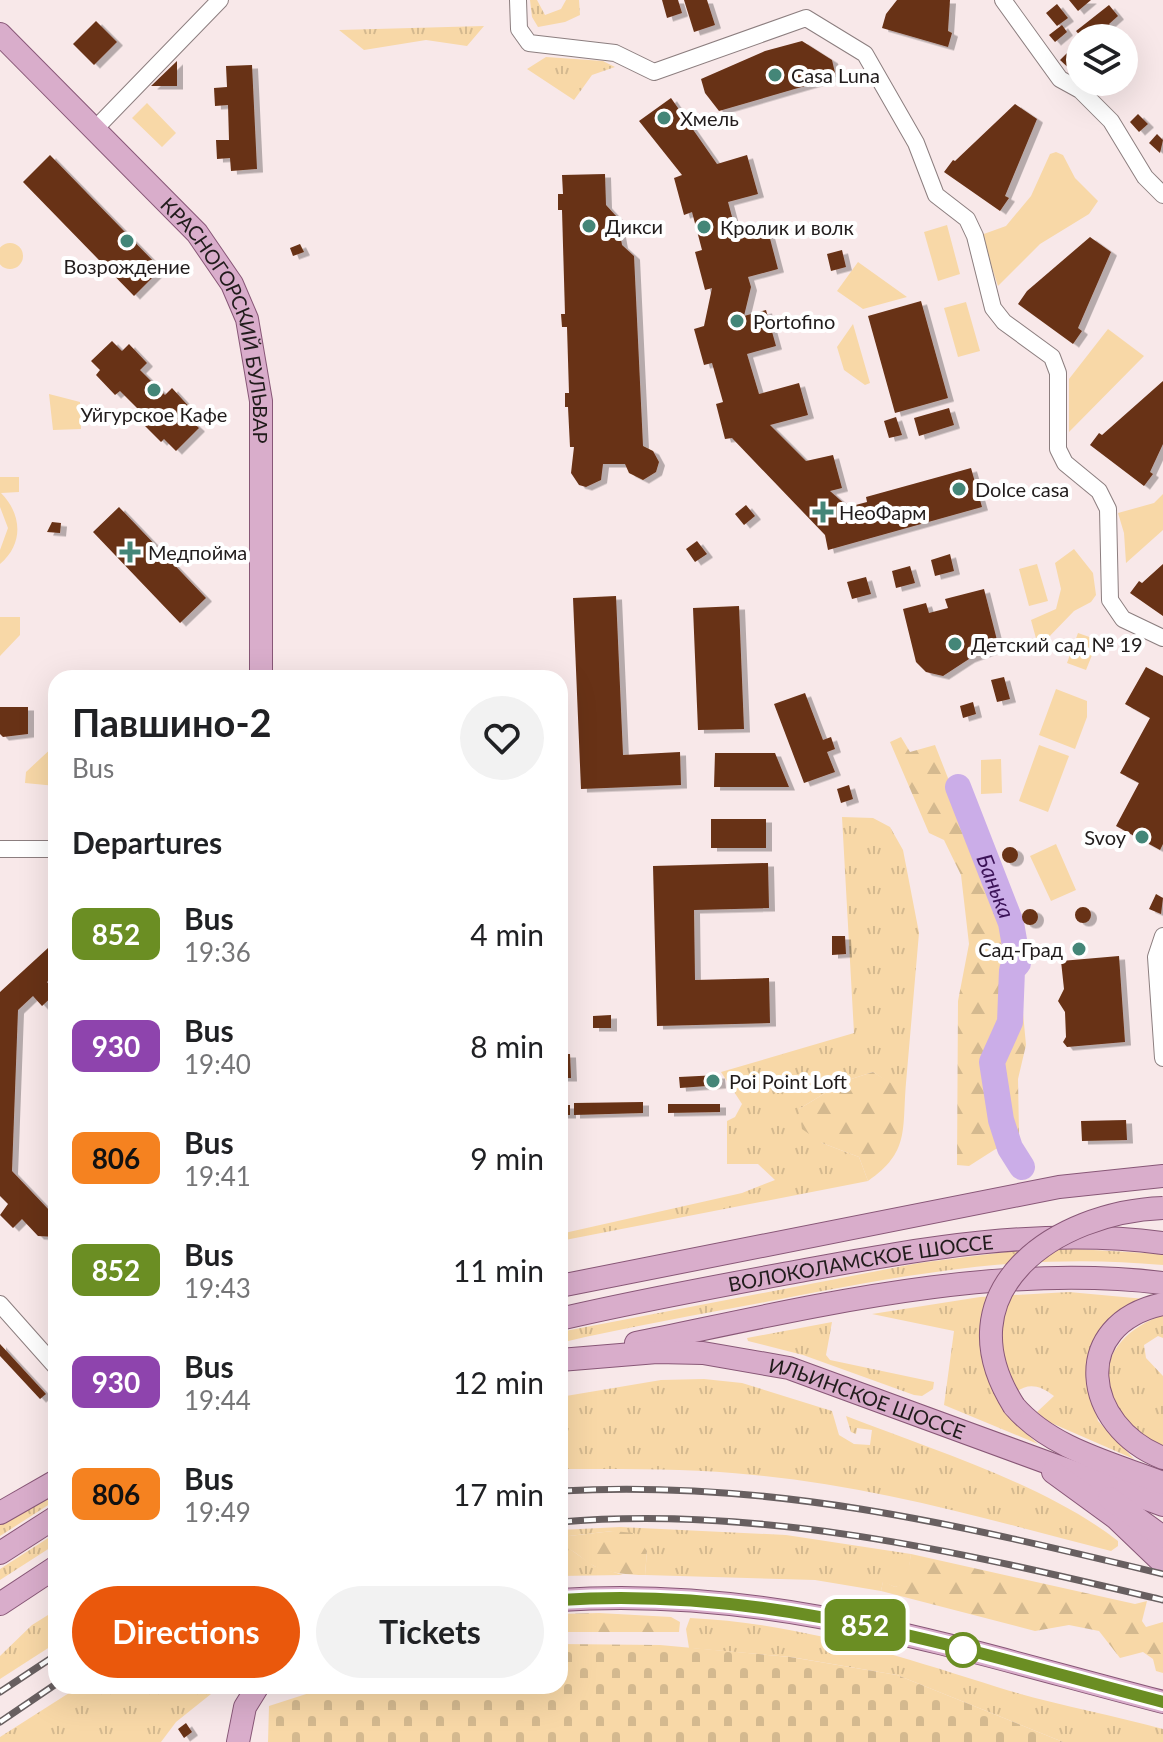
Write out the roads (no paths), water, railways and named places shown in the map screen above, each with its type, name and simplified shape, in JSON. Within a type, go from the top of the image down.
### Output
[{"type":"main road","name":"КРАСНОГОРСКИЙ БУЛЬВАР","points":[[0,34],[197,233],[232,284],[247,319],[261,401],[261,670]]},
{"type":"main road","points":[[568,1284],[1059,1187],[1163,1176]]},
{"type":"main road","points":[[1163,1208],[1118,1214],[1077,1227],[1034,1251],[1003,1288],[991,1326],[994,1366],[1014,1406],[1038,1429],[1057,1441],[1163,1483]]},
{"type":"main road","name":"ВОЛОКОЛАМСКОЕ ШОССЕ","points":[[568,1317],[786,1273],[976,1241],[1082,1237],[1163,1243]]},
{"type":"main road","points":[[568,1286],[786,1273]]},
{"type":"main road","name":"ВОЛОКОЛАМСКОЕ ШОССЕ","points":[[568,1358],[969,1283],[1072,1276],[1163,1283]]},
{"type":"main road","points":[[1163,1304],[1131,1316],[1112,1333],[1101,1357],[1097,1382],[1103,1408],[1118,1431],[1163,1458]]},
{"type":"main road","name":"ИЛЬИНСКОЕ ШОССЕ","points":[[568,1358],[657,1352],[746,1358],[836,1383],[1163,1505]]},
{"type":"main road","points":[[999,1445],[1113,1500],[1163,1537]]},
{"type":"main road","points":[[1064,1479],[1116,1518],[1163,1563]]},
{"type":"main road","points":[[0,1513],[48,1486]]},
{"type":"main road","points":[[0,1553],[48,1522]]},
{"type":"main road","points":[[0,1604],[48,1572]]},
{"type":"main road","points":[[568,1600],[652,1596],[807,1612],[1161,1701]]},
{"type":"main road","points":[[238,1742],[245,1707],[253,1694]]},
{"type":"street","points":[[95,129],[220,0]]},
{"type":"street","points":[[518,0],[519,29],[529,43],[615,53],[654,72],[806,18],[865,54],[916,143],[936,195],[967,219],[993,308],[1004,322],[1052,357],[1058,373],[1058,449],[1065,463],[1099,491],[1108,509],[1110,600],[1123,619],[1163,638]]},
{"type":"street","points":[[1003,0],[1060,79],[1080,90],[1111,121],[1145,177],[1163,195]]},
{"type":"street","points":[[0,849],[48,849]]},
{"type":"street","points":[[1163,936],[1156,957],[1163,1058]]},
{"type":"street","points":[[0,1304],[48,1358]]},
{"type":"waterway","name":"Банька","points":[[958,787],[1011,923],[1018,963],[1012,970],[1010,1022],[992,1062],[1001,1120],[1010,1148],[1022,1167]]},
{"type":"railway","points":[[568,1491],[638,1489],[790,1499],[938,1523],[1163,1574]]},
{"type":"railway","points":[[568,1522],[713,1520],[789,1527],[939,1550],[1163,1600]]},
{"type":"railway","points":[[0,1692],[48,1660]]},
{"type":"railway","points":[[0,1722],[48,1689]]},
{"type":"place","name":"Casa Luna","points":[[775,75]]},
{"type":"place","name":"Хмель","points":[[664,118]]},
{"type":"place","name":"Дикси","points":[[589,226]]},
{"type":"place","name":"Кролик и волк","points":[[704,227]]},
{"type":"place","name":"Возрождение","points":[[127,241]]},
{"type":"place","name":"Portofino","points":[[737,321]]},
{"type":"place","name":"Уйгурское Кафе","points":[[154,390]]},
{"type":"place","name":"Dolce casa","points":[[959,489]]},
{"type":"place","name":"НеоФарм","points":[[823,512]]},
{"type":"place","name":"Медпойма","points":[[130,552]]},
{"type":"place","name":"Детский сад № 19","points":[[955,644]]},
{"type":"place","name":"Svoy","points":[[1142,837]]},
{"type":"place","name":"Сад-Град","points":[[1079,949]]},
{"type":"place","name":"Poi Point Loft","points":[[713,1081]]}]
